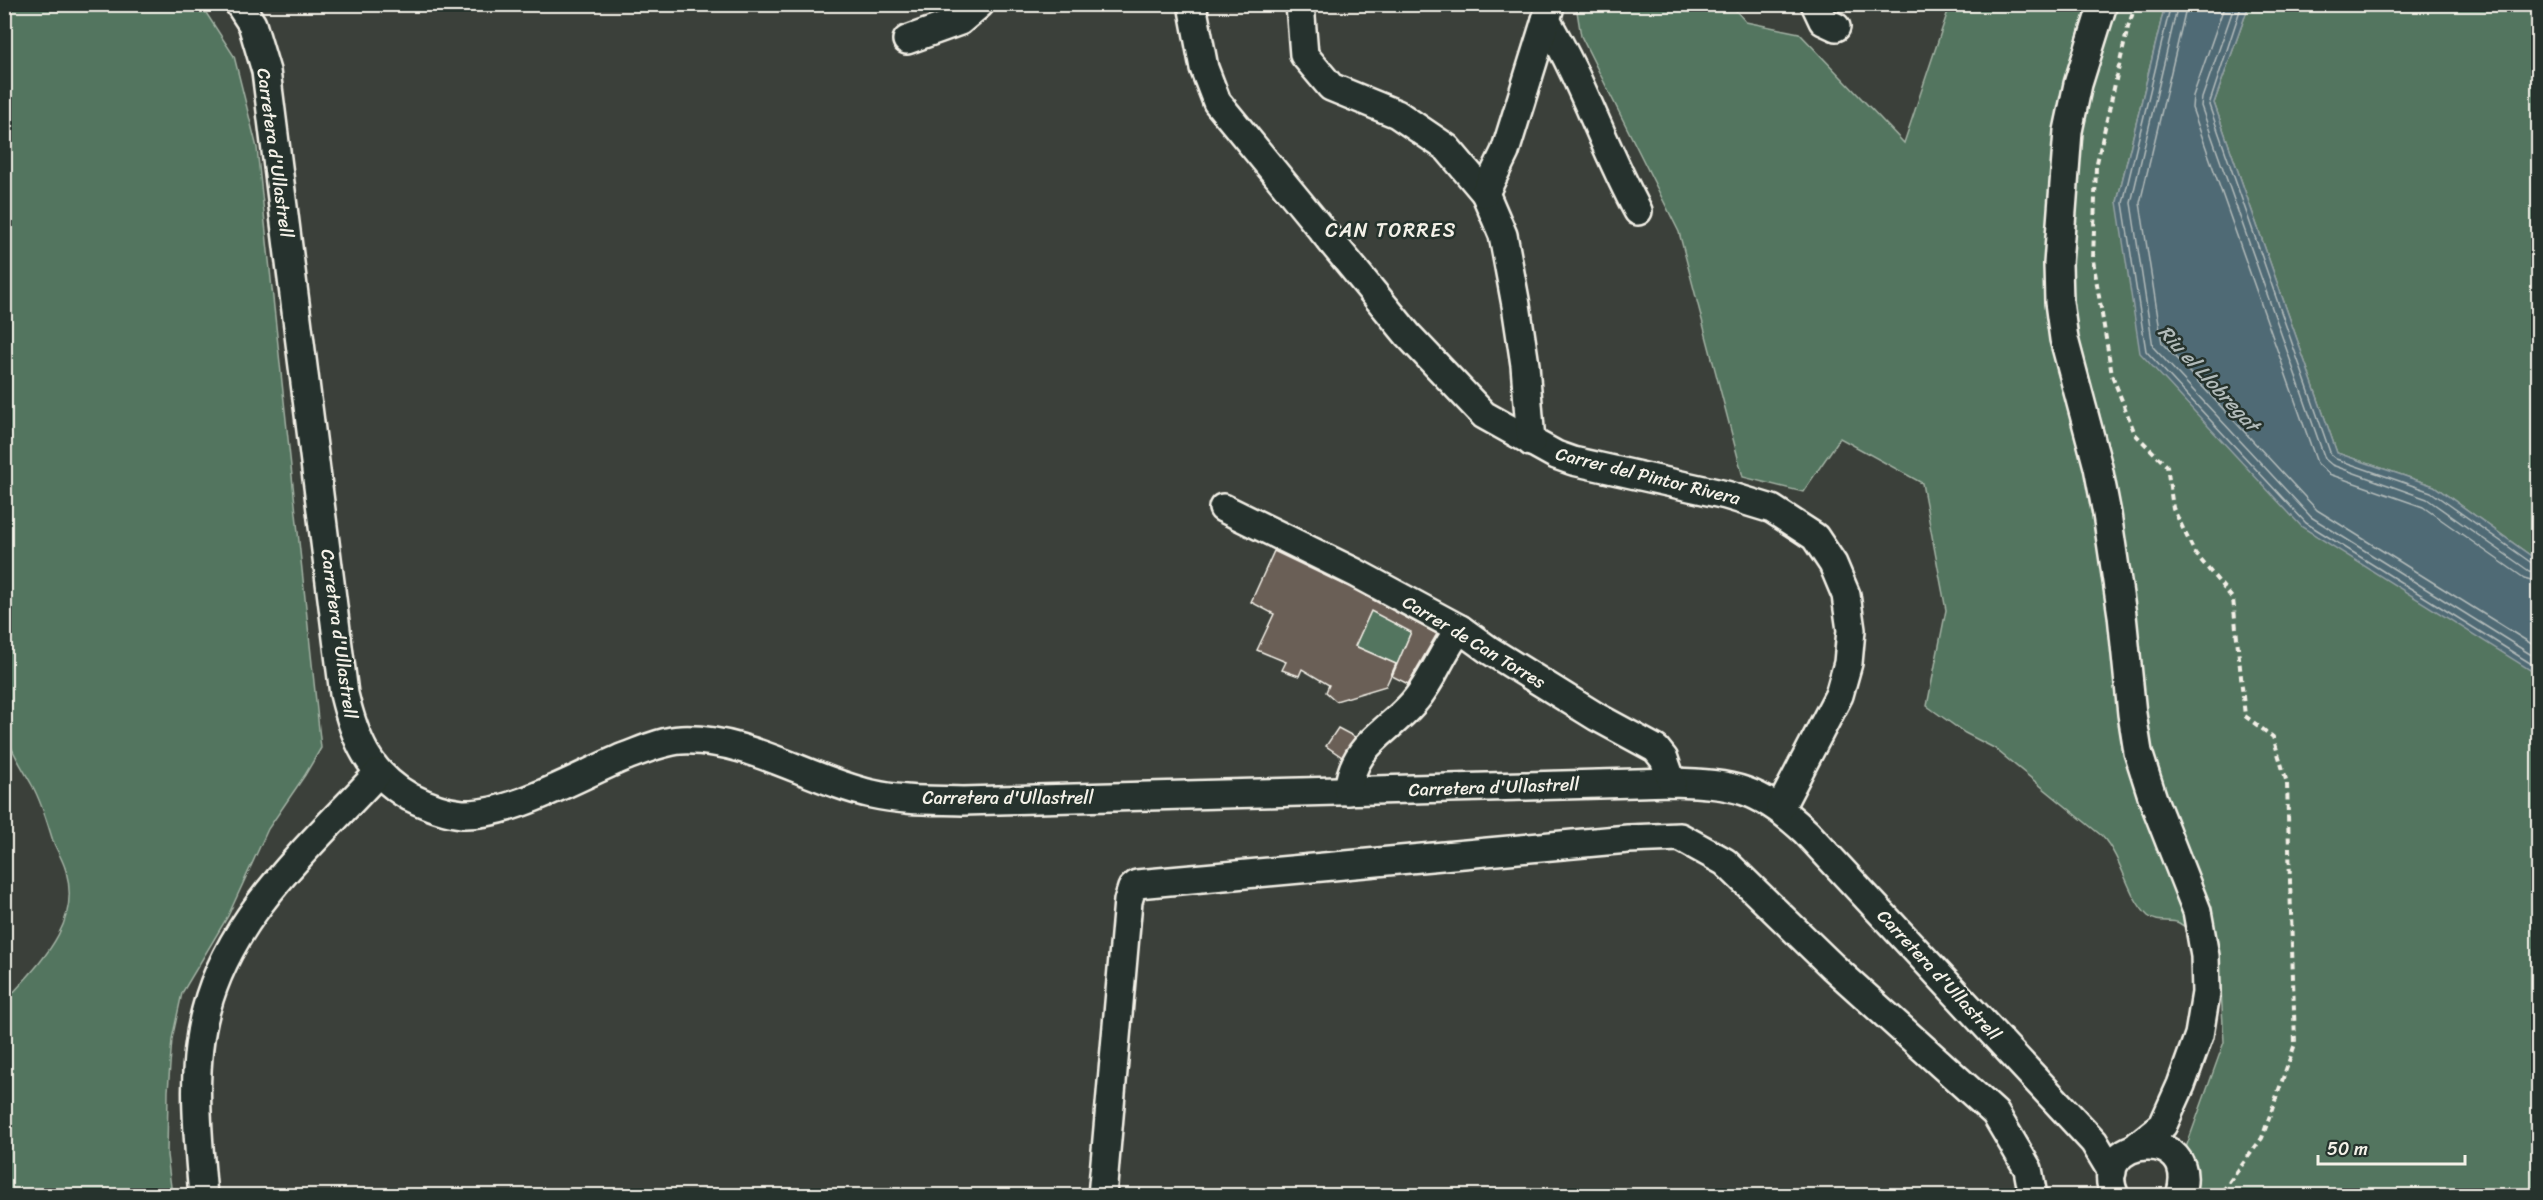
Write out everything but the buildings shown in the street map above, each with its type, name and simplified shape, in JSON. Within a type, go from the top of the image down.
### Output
[{"type":"street","name":"Carretera d'Ullastrell","points":[[239,4],[252,24],[266,72],[344,694],[352,728],[363,750],[378,773],[398,789],[423,803],[444,811],[464,814],[492,810],[523,801],[640,751],[679,740],[708,742],[741,749],[873,794],[920,800],[963,801],[1672,782],[1718,784],[1747,791],[1780,808],[1806,832],[2094,1142],[2119,1176]]},
{"type":"street","points":[[907,40],[960,21],[980,4]]},
{"type":"street","name":"Carrer del Pintor Rivera","points":[[1192,4],[1204,68],[1217,102],[1408,335],[1484,415],[1531,442],[1573,461],[1726,495],[1772,509],[1815,537],[1833,564],[1846,595],[1851,630],[1848,663],[1839,695],[1780,808]]},
{"type":"street","points":[[1300,4],[1304,55],[1331,87],[1397,114],[1447,148],[1485,193],[1503,235],[1514,293],[1525,364],[1531,442]]},
{"type":"street","points":[[1815,4],[1823,21],[1836,27]]},
{"type":"street","points":[[2103,4],[2078,84],[2068,131],[2059,252],[2059,302],[2064,339],[2098,466],[2107,514],[2122,615],[2138,752],[2197,911],[2205,956],[2206,993],[2199,1035],[2165,1137],[2119,1176]]},
{"type":"street","points":[[1485,193],[1505,152],[1548,12]]},
{"type":"street","points":[[1548,12],[1621,181],[1638,211]]},
{"type":"street","name":"Carrer de Can Torres","points":[[1223,508],[1356,573],[1460,628],[1489,650],[1587,711],[1656,748],[1664,759],[1672,782]]},
{"type":"street","points":[[1348,791],[1350,774],[1362,753],[1372,739],[1412,704],[1431,678],[1446,645],[1460,628]]},
{"type":"street","points":[[203,1196],[197,1101],[199,1055],[206,1010],[216,981],[230,950],[269,891],[378,773]]},
{"type":"street","points":[[1102,1196],[1128,901],[1132,888],[1137,884],[1404,861],[1628,838],[1680,837],[1725,862],[1832,966],[1995,1113],[2028,1169],[2033,1196]]},
{"type":"street","points":[[2165,1137],[2180,1166],[2183,1186],[2180,1196]]},
{"type":"path","points":[[2136,4],[2128,27],[2096,167],[2094,260],[2112,375],[2135,434],[2167,466],[2173,508],[2195,553],[2233,599],[2245,716],[2272,737],[2287,783],[2295,1044],[2262,1138],[2219,1196]]},
{"type":"green space","points":[[5,4],[201,5],[234,56],[257,148],[321,748],[268,829],[228,916],[182,993],[172,1039],[168,1091],[167,1155],[172,1195],[5,1195],[5,1002],[54,943],[68,909],[69,891],[65,867],[53,841],[39,799],[5,732]]},
{"type":"green space","points":[[1576,5],[1731,5],[1746,22],[1799,33],[1904,143],[1950,5],[2165,5],[2117,202],[2497,647],[2538,675],[2538,1195],[2189,1195],[2184,1153],[2224,1042],[2219,954],[2179,923],[2156,920],[2148,916],[2135,898],[2115,855],[2102,836],[1994,748],[1965,733],[1927,706],[1946,610],[1922,483],[1840,438],[1803,492],[1743,477],[1679,232],[1581,36]]},
{"type":"green space","points":[[2249,5],[2538,5],[2538,561],[2434,486],[2337,453],[2214,103]]},
{"type":"green space","points":[[1371,611],[1411,632],[1397,665],[1355,646]]},
{"type":"water","name":"Riu el Llobregat","points":[[2165,5],[2249,5],[2214,103],[2337,453],[2434,486],[2538,561],[2538,675],[2302,527],[2140,353],[2117,202]]},
{"type":"water","points":[[705,1190],[719,1191],[729,1195],[689,1195]]},
{"type":"district","name":"CAN TORRES","points":[[1391,230]]}]
